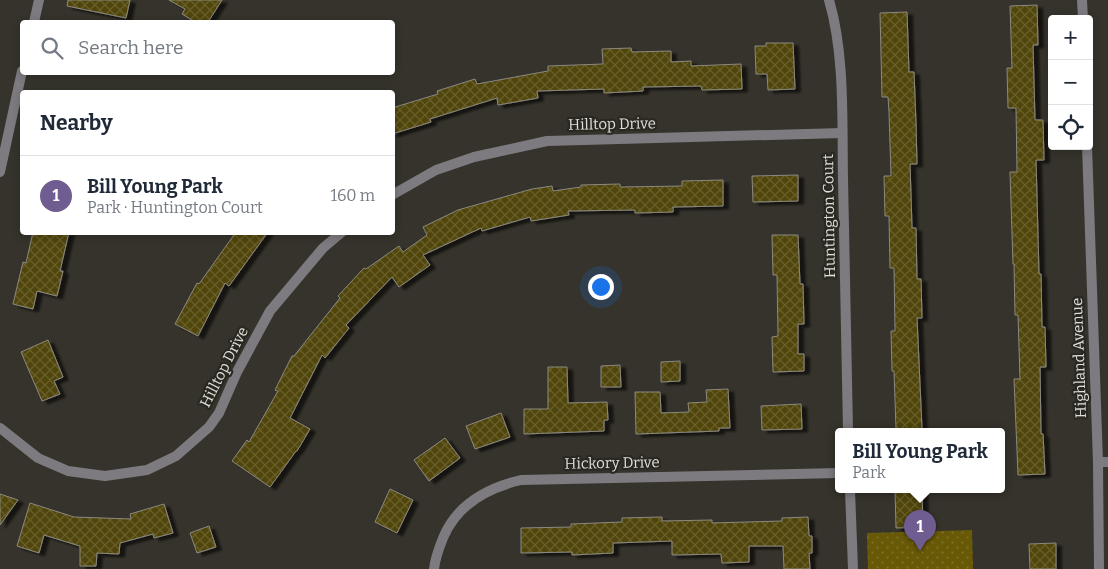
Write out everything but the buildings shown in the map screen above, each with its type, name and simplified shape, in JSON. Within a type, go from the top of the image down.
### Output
[{"type":"street","points":[[34,20],[39,0]]},
{"type":"street","name":"Huntington Court","points":[[829,0],[837,29],[839,49],[848,428]]},
{"type":"street","points":[[1082,0],[1083,15]]},
{"type":"street","points":[[0,172],[21,75]]},
{"type":"street","name":"Hilltop Drive","points":[[395,193],[436,170],[474,157],[547,141],[842,133]]},
{"type":"street","name":"Highland Avenue","points":[[1087,150],[1103,462],[1099,569]]},
{"type":"street","name":"Hilltop Drive","points":[[0,428],[38,458],[68,471],[105,476],[130,473],[147,470],[176,456],[209,426],[219,413],[237,372],[270,311],[323,248],[338,235]]},
{"type":"street","name":"Hickory Drive","points":[[434,569],[439,546],[455,516],[469,502],[484,492],[502,484],[522,480],[835,473]]},
{"type":"street","points":[[850,493],[853,569]]},
{"type":"shaded area","points":[[972,530],[973,569],[868,569],[867,533]]},
{"type":"place","name":"Bill Young Park","points":[[920,551]]}]
